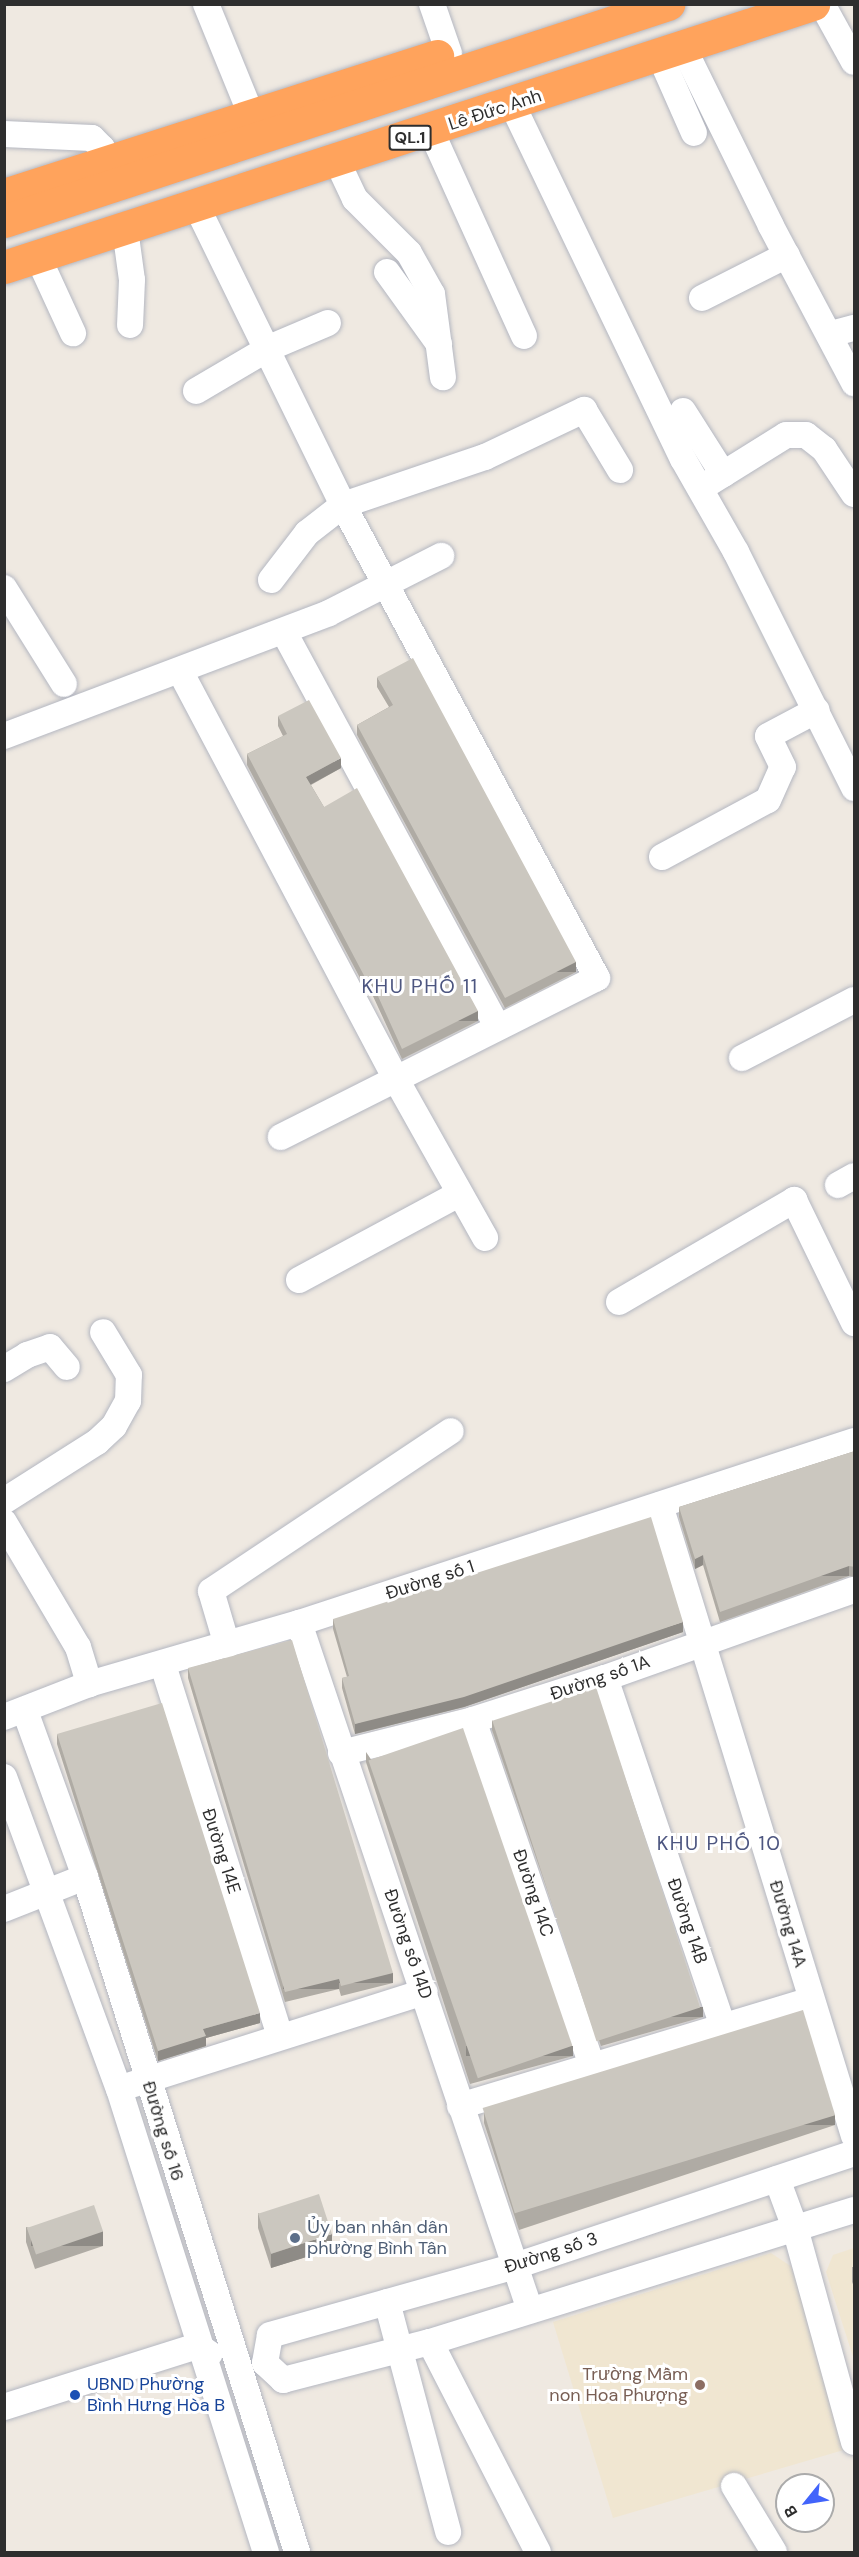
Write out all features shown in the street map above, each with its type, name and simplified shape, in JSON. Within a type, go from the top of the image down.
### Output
[{"type":"highway","points":[[4,221],[251,114],[449,53],[597,4]]},
{"type":"highway","points":[[4,195],[111,174],[668,4]]},
{"type":"highway","name":"Lê Đức Anh","points":[[4,267],[125,230],[193,196],[751,4]]},
{"type":"highway","name":"Lê Đức Anh","points":[[4,247],[193,196],[337,161],[813,4]]},
{"type":"street","points":[[206,4],[251,114]]},
{"type":"street","points":[[432,4],[449,53]]},
{"type":"street","points":[[822,4],[855,62]]},
{"type":"street","points":[[672,51],[694,133]]},
{"type":"street","points":[[672,51],[787,255],[843,331],[855,383]]},
{"type":"street","points":[[512,104],[701,488],[817,710],[855,788]]},
{"type":"street","points":[[431,131],[524,336]]},
{"type":"street","points":[[4,135],[89,136],[98,142],[111,174]]},
{"type":"street","points":[[337,161],[355,199],[409,253],[432,294],[441,346],[443,377]]},
{"type":"street","points":[[193,196],[269,348],[343,505],[597,978],[397,1081],[281,1137]]},
{"type":"street","points":[[125,230],[132,280],[130,325]]},
{"type":"street","points":[[702,298],[787,255]]},
{"type":"street","points":[[38,257],[73,333]]},
{"type":"street","points":[[387,272],[441,346]]},
{"type":"street","points":[[196,391],[269,348],[328,323]]},
{"type":"street","points":[[271,580],[308,533],[343,505],[485,457],[584,410],[620,470]]},
{"type":"street","points":[[683,411],[723,474]]},
{"type":"street","points":[[701,488],[786,435],[806,435],[824,449],[855,494]]},
{"type":"street","points":[[4,736],[284,632],[388,586],[441,556]]},
{"type":"street","points":[[5,591],[64,684]]},
{"type":"street","points":[[284,632],[498,1027]]},
{"type":"street","points":[[180,671],[397,1081],[485,1238]]},
{"type":"street","points":[[662,857],[768,800],[783,766],[768,736],[817,710]]},
{"type":"street","points":[[742,1058],[855,1000]]},
{"type":"street","points":[[298,1280],[459,1194]]},
{"type":"street","points":[[619,1302],[794,1200],[855,1323]]},
{"type":"street","points":[[4,1501],[97,1442],[114,1426],[128,1401],[129,1375],[103,1332]]},
{"type":"street","points":[[4,1370],[27,1355],[50,1347],[67,1367]]},
{"type":"street","points":[[227,1645],[211,1592],[451,1431]]},
{"type":"street","name":"Đường số 1","points":[[15,1714],[89,1684],[163,1665],[299,1623],[855,1441]]},
{"type":"street","name":"Đường 14A","points":[[660,1505],[811,2000],[855,2136]]},
{"type":"street","points":[[4,1522],[78,1647],[89,1684]]},
{"type":"street","name":"Đường số 1A","points":[[341,1753],[473,1720],[605,1678],[701,1642],[855,1590]]},
{"type":"street","name":"Đường số 14D","points":[[299,1623],[341,1753],[425,1992],[460,2106],[530,2310]]},
{"type":"street","name":"Đường 14E","points":[[163,1665],[280,2036]]},
{"type":"street","name":"Đường 14B","points":[[605,1678],[723,2027]]},
{"type":"street","name":"Đường số 16","points":[[15,1714],[85,1877],[146,2080],[297,2553]]},
{"type":"street","name":"Đường 14C","points":[[473,1720],[592,2066]]},
{"type":"street","name":"Đường số 16","points":[[4,1777],[49,1892],[119,2089],[198,2346],[266,2553]]},
{"type":"street","points":[[4,1909],[85,1877]]},
{"type":"street","points":[[119,2089],[280,2036],[425,1992]]},
{"type":"street","points":[[460,2106],[811,2000]]},
{"type":"street","name":"Đường số 3","points":[[265,2362],[270,2335],[515,2266],[855,2153]]},
{"type":"street","points":[[777,2179],[795,2228],[855,2442]]},
{"type":"street","points":[[4,2407],[198,2346],[239,2372],[265,2362],[283,2380],[430,2342],[855,2210]]},
{"type":"street","points":[[165,2238],[193,2229]]},
{"type":"street","points":[[387,2302],[402,2349],[448,2532]]},
{"type":"street","points":[[430,2342],[538,2553]]},
{"type":"street","points":[[229,2442],[258,2432]]},
{"type":"street","points":[[734,2486],[774,2553]]},
{"type":"shaded area","points":[[854,2248],[854,2360],[826,2272],[833,2255]]},
{"type":"shaded area","name":"Trường Mầm non Hoa Phượng","points":[[771,2253],[792,2267],[847,2449],[613,2518],[553,2322]]},
{"type":"building","points":[[413,658],[576,962],[505,998],[357,725],[393,705],[377,677]]},
{"type":"building","points":[[309,700],[341,758],[306,777],[324,807],[357,788],[478,1011],[402,1049],[372,983],[369,985],[247,754],[287,734],[278,716]]},
{"type":"building","points":[[855,1451],[855,1567],[849,1566],[720,1612],[703,1555],[695,1559],[679,1507]]},
{"type":"building","points":[[651,1517],[683,1622],[464,1697],[355,1724],[342,1678],[349,1676],[333,1619]]},
{"type":"building","points":[[292,1640],[393,1973],[341,1986],[339,1979],[285,1992],[188,1668]]},
{"type":"building","points":[[596,1687],[700,2008],[596,2041],[492,1721]]},
{"type":"building","points":[[162,1703],[260,2013],[203,2029],[206,2036],[158,2051],[57,1734]]},
{"type":"building","points":[[463,1728],[572,2046],[478,2078],[368,1761]]},
{"type":"building","points":[[803,2010],[835,2115],[515,2213],[483,2108]]},
{"type":"building","name":"Ủy ban nhân dân phường Bình Tân","points":[[319,2194],[332,2234],[271,2254],[258,2214]]},
{"type":"building","points":[[94,2205],[103,2231],[36,2255],[27,2228]]},
{"type":"place","name":"Ủy ban nhân dân phường Bình Tân","points":[[295,2238]]},
{"type":"place","name":"Trường Mầm non Hoa Phượng","points":[[700,2385]]},
{"type":"place","name":"UBND Phường Bình Hưng Hòa B","points":[[75,2395]]},
{"type":"district","name":"KHU PHỐ 11","points":[[420,986]]},
{"type":"district","name":"KHU PHỐ 10","points":[[719,1843]]}]
